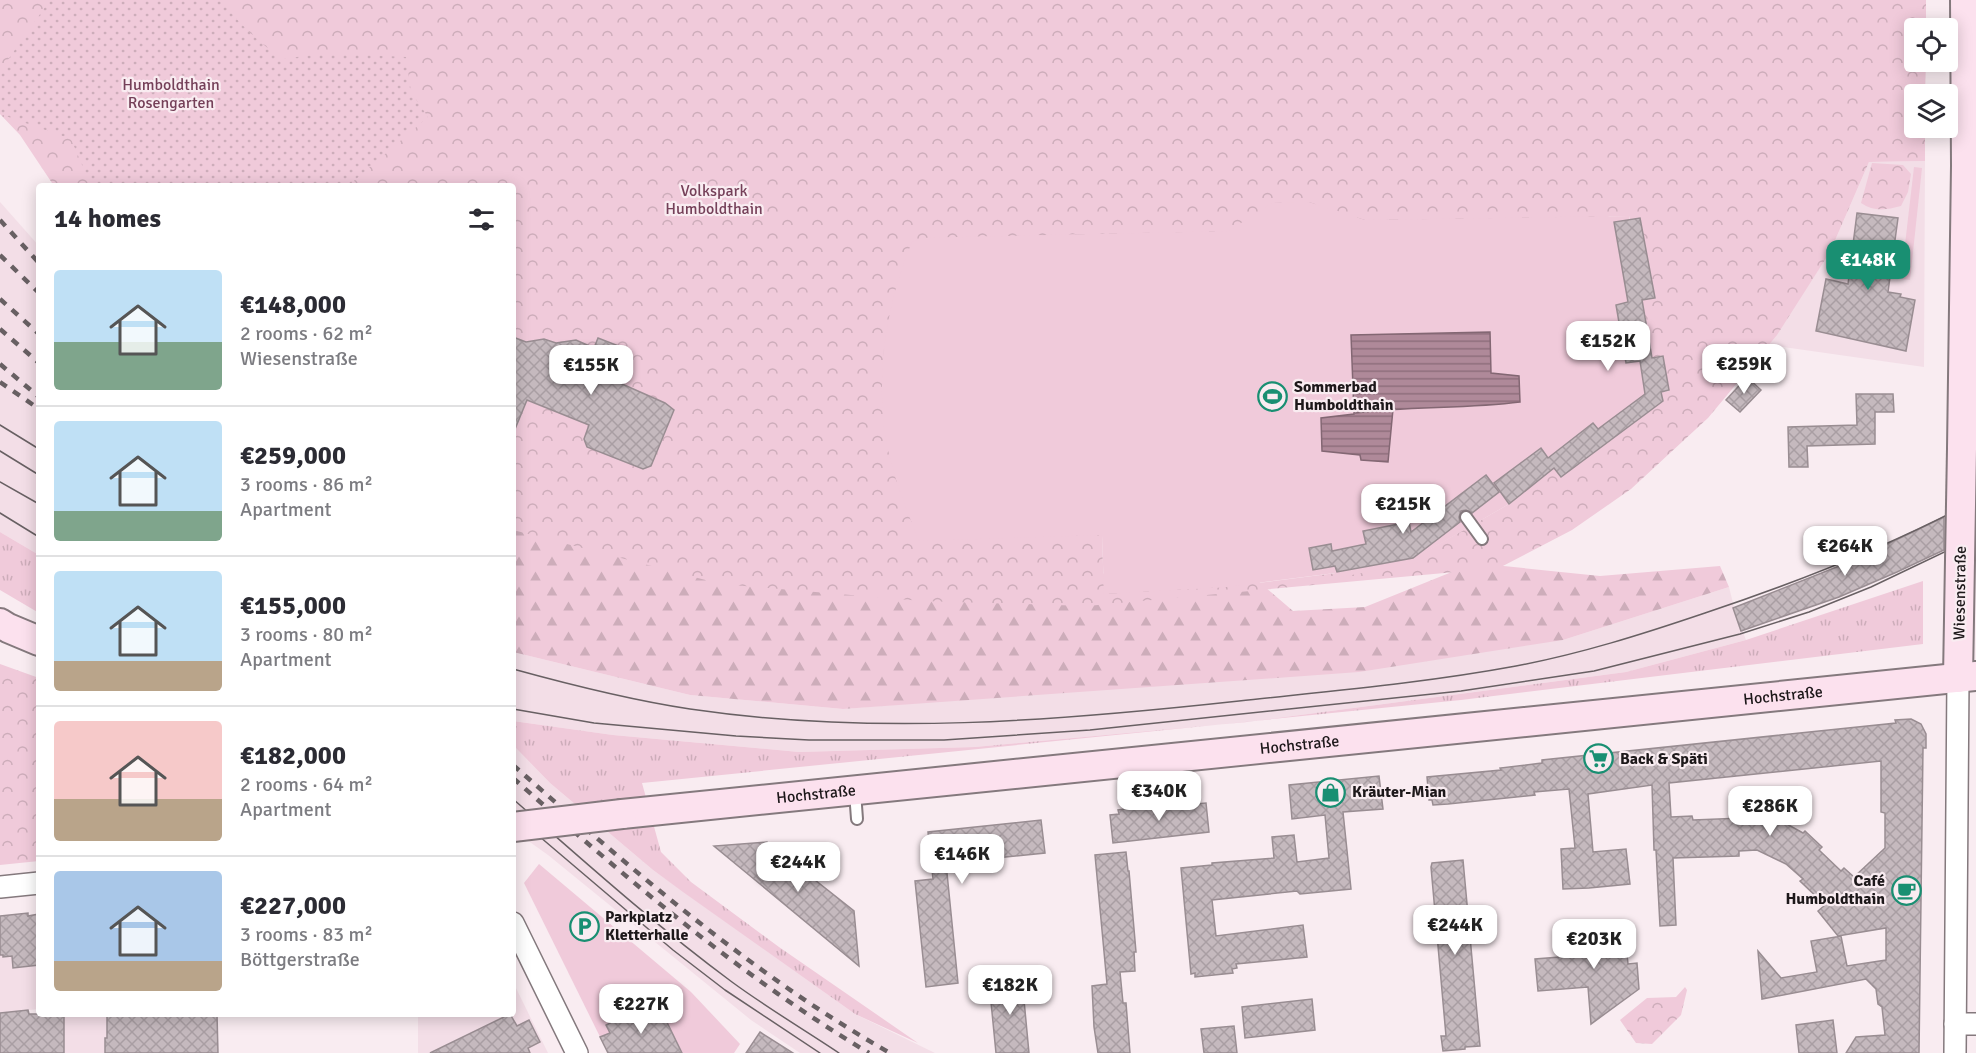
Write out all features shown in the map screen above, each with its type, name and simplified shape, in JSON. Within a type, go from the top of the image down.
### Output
[{"type":"street","name":"Wiesenstraße","points":[[1955,1053],[1966,1024],[1967,677],[1960,560],[1971,133],[1965,0]]},
{"type":"street","points":[[3,627],[36,640]]},
{"type":"street","name":"Hochstraße","points":[[516,827],[1967,677]]},
{"type":"street","points":[[0,887],[36,883]]},
{"type":"street","points":[[516,929],[577,1053]]},
{"type":"lane","points":[[1466,517],[1482,539]]},
{"type":"lane","points":[[855,790],[858,819]]},
{"type":"shaded area","points":[[1925,161],[1924,367],[1769,345],[1830,252],[1869,162]]},
{"type":"shaded area","points":[[0,202],[36,243],[36,553],[0,532]]},
{"type":"shaded area","points":[[1490,332],[1491,373],[1519,376],[1520,402],[1393,410],[1388,462],[1361,460],[1360,455],[1322,451],[1321,418],[1354,414],[1351,335]]},
{"type":"shaded area","points":[[1729,587],[1746,640],[1626,672],[1247,722],[975,747],[799,752],[613,735],[516,721],[516,653],[690,695],[843,709],[1019,695],[1563,640]]},
{"type":"shaded area","points":[[516,748],[550,783],[653,870],[855,1014],[935,1053],[800,1053],[751,1020],[548,855],[516,832]]},
{"type":"shaded area","points":[[36,914],[36,1009],[0,1013],[0,918]]},
{"type":"shaded area","points":[[516,988],[548,1053],[418,1053],[418,1017],[516,1017]]},
{"type":"shaded area","points":[[64,1017],[217,1017],[218,1053],[64,1053]]},
{"type":"green space","name":"Volkspark Humboldthain","points":[[0,0],[1926,0],[1926,18],[1904,18],[1904,72],[1926,72],[1925,84],[1904,84],[1904,138],[1925,138],[1925,161],[1869,162],[1830,252],[1777,335],[1708,418],[1631,489],[1572,530],[1499,568],[1087,606],[922,601],[721,584],[516,531],[516,183],[52,183],[20,135],[0,114]],"holes":[[[1309,202],[1365,220],[1629,216],[1654,298],[1642,300],[1652,358],[1669,391],[1661,392],[1554,468],[1509,504],[1418,556],[1336,577],[1336,573],[1226,587],[1104,594],[1102,535],[883,391],[884,348],[891,311],[921,238],[1229,231],[1272,203]]]},
{"type":"green space","name":"Humboldthain Rosengarten","points":[[50,0],[221,0],[249,32],[282,59],[327,53],[406,57],[411,92],[428,117],[351,183],[90,183],[71,139],[0,114],[0,71]]},
{"type":"green space","name":"Volkspark Humboldthain","points":[[529,0],[740,0],[743,5],[795,33],[828,5],[830,0],[888,0],[883,30],[864,84],[877,141],[903,155],[988,172],[1031,147],[1060,139],[1081,96],[1103,76],[1129,93],[1134,125],[1170,185],[1230,172],[1349,176],[1427,161],[1495,177],[1503,160],[1464,115],[1448,78],[1438,44],[1402,0],[1909,0],[1909,18],[1904,18],[1904,72],[1910,72],[1910,84],[1904,84],[1904,131],[1895,143],[1862,150],[1844,159],[1788,268],[1748,287],[1709,296],[1668,296],[1656,270],[1648,222],[1633,205],[1610,212],[1605,228],[1600,294],[1580,312],[1556,315],[1496,284],[1471,288],[1456,282],[1433,261],[1409,253],[1294,252],[1275,270],[1263,292],[1233,324],[1214,321],[1162,269],[1148,274],[1124,314],[1107,314],[1092,321],[1081,342],[1058,334],[1031,333],[1006,313],[980,302],[955,298],[917,322],[902,342],[895,363],[889,403],[899,449],[923,505],[935,521],[955,521],[970,502],[987,503],[989,516],[987,528],[1008,547],[1024,546],[1040,522],[1061,519],[1083,544],[1098,581],[1116,557],[1144,544],[1195,527],[1293,611],[1365,607],[1474,563],[1600,576],[1720,566],[1729,587],[1563,640],[1359,672],[843,709],[690,695],[516,653],[516,417],[521,415],[527,400],[589,425],[584,439],[587,447],[643,469],[651,466],[674,410],[665,403],[616,381],[618,375],[631,361],[624,348],[598,338],[594,348],[576,340],[556,343],[544,339],[526,342],[516,338],[516,183],[332,183],[363,147],[467,81],[497,38]]},
{"type":"green space","points":[[1872,163],[1903,165],[1911,174],[1908,192],[1901,206],[1880,209],[1861,203]]},
{"type":"green space","points":[[1914,167],[1922,168],[1910,280],[1901,279]]},
{"type":"green space","name":"Sommerbad Humboldthain","points":[[1309,202],[1365,220],[1629,216],[1630,220],[1640,218],[1655,298],[1642,301],[1652,358],[1663,356],[1669,390],[1661,392],[1663,401],[1561,477],[1554,468],[1509,504],[1419,556],[1420,562],[1336,578],[1335,573],[1226,587],[1104,594],[1102,535],[919,541],[893,470],[886,442],[882,404],[886,333],[897,286],[912,242],[921,238],[1229,231],[1272,203]]},
{"type":"green space","points":[[0,532],[36,553],[36,611],[0,590]]},
{"type":"green space","points":[[1923,581],[1923,644],[1461,700],[1257,721],[1626,672],[1746,640]]},
{"type":"green space","points":[[0,664],[36,677],[36,861],[0,865]]},
{"type":"green space","points":[[516,721],[613,735],[799,752],[975,747],[1214,725],[642,783],[661,852],[691,882],[779,947],[918,1043],[855,1014],[653,870],[550,783],[516,748]]},
{"type":"green space","points":[[539,864],[691,992],[740,1044],[734,1053],[608,1053],[524,883]]},
{"type":"green space","points":[[1685,987],[1687,990],[1681,1015],[1652,1044],[1636,1043],[1620,1020],[1647,998],[1676,997]]},
{"type":"building","points":[[1857,213],[1898,218],[1888,292],[1915,300],[1906,351],[1816,331],[1826,279],[1848,284]]},
{"type":"building","points":[[1640,218],[1655,298],[1642,300],[1652,358],[1663,356],[1669,390],[1661,392],[1663,401],[1561,477],[1554,468],[1509,504],[1494,483],[1541,448],[1548,458],[1593,423],[1598,429],[1645,394],[1640,361],[1626,363],[1616,305],[1628,302],[1614,222]]},
{"type":"building","points":[[516,338],[526,342],[544,339],[556,343],[576,340],[594,348],[598,338],[624,348],[631,361],[613,380],[665,403],[674,410],[651,466],[643,469],[587,447],[584,439],[589,425],[527,400],[516,427]]},
{"type":"building","points":[[1747,377],[1761,390],[1740,412],[1726,400]]},
{"type":"building","points":[[1856,394],[1893,394],[1894,412],[1875,412],[1875,444],[1807,446],[1808,467],[1789,467],[1788,427],[1857,425]]},
{"type":"building","points":[[1486,475],[1499,492],[1472,513],[1466,510],[1461,511],[1460,522],[1413,558],[1337,572],[1335,566],[1313,570],[1309,548],[1331,544],[1332,551],[1366,544],[1363,531],[1409,522],[1411,532]]},
{"type":"building","points":[[1944,517],[1944,550],[1839,597],[1741,631],[1733,608],[1852,561]]},
{"type":"building","points":[[1911,719],[1921,724],[1926,734],[1926,748],[1923,748],[1919,1053],[1846,1053],[1856,1037],[1885,1035],[1882,1007],[1878,1004],[1876,989],[1866,979],[1762,999],[1758,951],[1781,978],[1817,972],[1811,941],[1841,936],[1847,966],[1886,960],[1886,928],[1838,936],[1818,911],[1825,905],[1800,881],[1803,879],[1786,864],[1757,850],[1739,851],[1739,856],[1673,858],[1676,925],[1660,926],[1652,785],[1588,794],[1593,852],[1626,849],[1630,884],[1589,888],[1563,889],[1561,849],[1575,848],[1569,789],[1448,804],[1433,805],[1432,800],[1429,800],[1427,777],[1501,770],[1500,768],[1542,763],[1542,760],[1896,723],[1895,720]],"holes":[[[1881,761],[1881,812],[1885,813],[1885,848],[1854,877],[1844,868],[1841,871],[1819,850],[1822,847],[1805,831],[1803,833],[1785,823],[1767,821],[1767,817],[1693,820],[1692,816],[1671,817],[1669,783]]]},
{"type":"building","points":[[1379,776],[1383,809],[1343,812],[1351,889],[1300,894],[1297,891],[1212,900],[1216,936],[1303,925],[1307,957],[1236,964],[1237,968],[1232,969],[1233,973],[1195,977],[1195,973],[1191,974],[1181,868],[1274,858],[1272,837],[1294,835],[1297,862],[1329,858],[1325,815],[1292,819],[1289,785]]},
{"type":"building","points":[[1182,802],[1183,805],[1206,803],[1209,832],[1113,843],[1110,815],[1119,814],[1118,810]]},
{"type":"building","points":[[1041,820],[1045,853],[946,863],[958,983],[926,987],[915,881],[933,879],[928,832]]},
{"type":"building","points":[[767,842],[854,911],[859,966],[714,846]]},
{"type":"building","points":[[1126,852],[1136,952],[1134,952],[1135,971],[1120,972],[1123,1003],[1126,1003],[1130,1053],[1098,1053],[1092,986],[1107,984],[1095,855]]},
{"type":"building","points":[[1463,860],[1480,1046],[1443,1051],[1441,1036],[1446,1036],[1431,867],[1432,863]]},
{"type":"building","points":[[28,913],[28,916],[36,915],[36,965],[13,968],[12,956],[0,955],[0,916]]},
{"type":"building","points":[[1624,923],[1628,964],[1637,963],[1639,989],[1591,1024],[1588,987],[1538,991],[1535,959],[1585,955],[1582,926]]},
{"type":"building","points":[[1025,978],[1028,1000],[1024,1000],[1029,1053],[996,1053],[989,982]]},
{"type":"building","points":[[1312,999],[1315,1030],[1245,1038],[1242,1007]]},
{"type":"building","points":[[660,1008],[682,1053],[608,1053],[600,1037],[610,1033],[606,1025],[632,1012],[636,1020]]},
{"type":"building","points":[[28,1010],[29,1014],[36,1014],[36,1017],[64,1017],[64,1053],[0,1053],[0,1013]]},
{"type":"building","points":[[107,1017],[217,1017],[218,1053],[105,1053],[105,1038],[107,1038]]},
{"type":"building","points":[[504,1017],[512,1017],[517,1026],[529,1020],[540,1042],[528,1048],[530,1053],[430,1053]]},
{"type":"building","points":[[1833,1020],[1837,1053],[1799,1053],[1796,1025]]},
{"type":"building","points":[[1234,1026],[1237,1053],[1204,1053],[1201,1029]]},
{"type":"building","points":[[760,1032],[793,1053],[746,1053]]},
{"type":"tram line","points":[[0,425],[36,447]]},
{"type":"tram line","points":[[0,451],[36,473]]},
{"type":"tram line","points":[[0,482],[36,502]]},
{"type":"tram line","points":[[516,670],[601,692],[690,709],[827,722],[896,724],[964,723],[1102,714],[1378,686],[1516,666],[1564,656],[1635,636],[1809,576],[1910,533],[1976,500]]},
{"type":"tram line","points":[[0,513],[36,535]]},
{"type":"tram line","points":[[516,710],[594,723],[736,736],[809,740],[944,740],[1090,730],[1461,691],[1594,671],[1740,634],[1809,612],[1871,587],[1976,537]]},
{"type":"tram line","points":[[516,802],[621,893],[703,960],[758,1000],[839,1053]]},
{"type":"tram line","points":[[516,817],[673,950],[725,990],[820,1053]]},
{"type":"railway","points":[[0,220],[36,260]]},
{"type":"railway","points":[[0,255],[36,290]]},
{"type":"railway","points":[[0,299],[36,331]]},
{"type":"railway","points":[[0,329],[36,360]]},
{"type":"railway","points":[[0,364],[36,394]]},
{"type":"railway","points":[[0,382],[36,407]]},
{"type":"railway","points":[[516,768],[694,919],[790,990],[890,1053]]},
{"type":"railway","points":[[516,781],[641,889],[729,959],[821,1023],[869,1053]]},
{"type":"place","name":"Sommerbad Humboldthain","points":[[1273,396]]},
{"type":"place","name":"Back & Späti","points":[[1599,759]]},
{"type":"place","name":"Kräuter-Mian","points":[[1331,792]]},
{"type":"place","name":"Café Humboldthain","points":[[1906,890]]},
{"type":"place","name":"Parkplatz Kletterhalle","points":[[584,926]]}]
